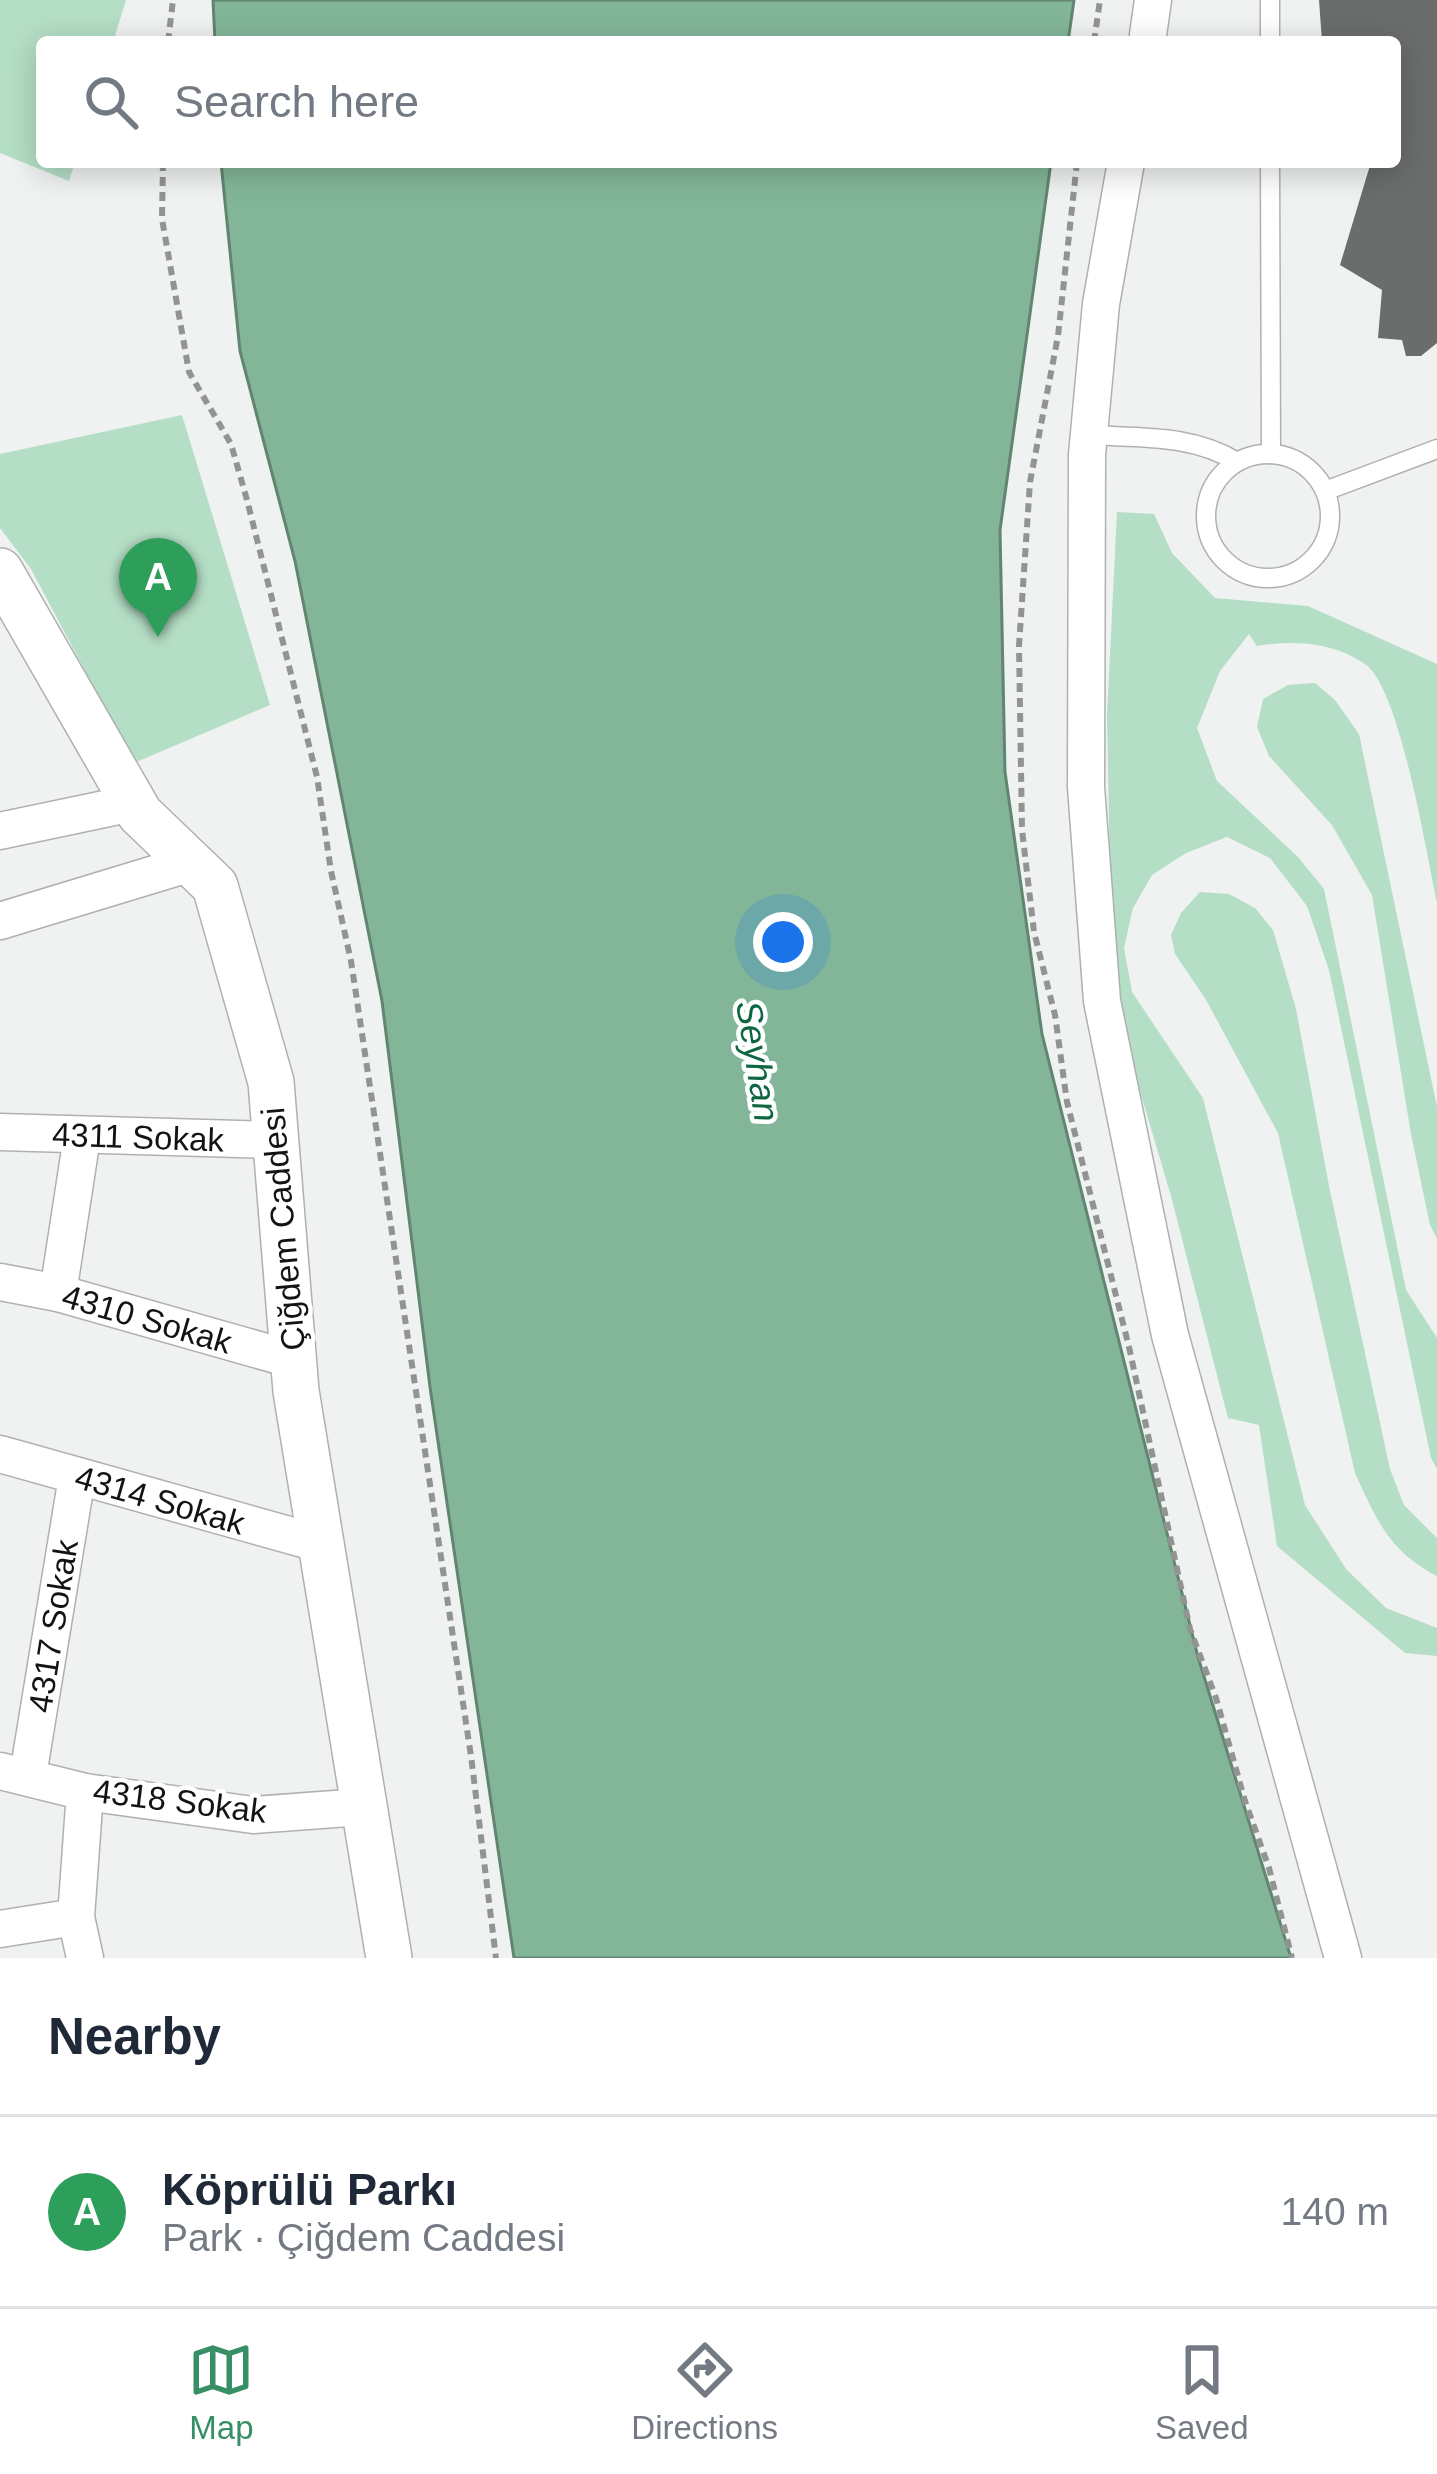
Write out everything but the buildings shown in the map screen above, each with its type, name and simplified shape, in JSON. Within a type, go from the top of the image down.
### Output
[{"type":"street","points":[[1148,36],[1154,0]]},
{"type":"street","points":[[1125,168],[1101,304],[1089,435],[1086,787],[1102,1001],[1170,1335],[1342,1958]]},
{"type":"street","name":"Çiğdem Caddesi","points":[[0,571],[140,814],[215,886],[271,1082],[294,1360],[389,1958]]},
{"type":"street","points":[[0,831],[133,802]]},
{"type":"street","points":[[0,921],[191,863]]},
{"type":"street","name":"4311 Sokak","points":[[0,1132],[275,1141]]},
{"type":"street","points":[[58,1293],[82,1137]]},
{"type":"street","name":"4310 Sokak","points":[[0,1282],[58,1293],[294,1360]]},
{"type":"street","name":"4314 Sokak","points":[[0,1454],[320,1544]]},
{"type":"street","name":"4317 Sokak","points":[[14,1773],[77,1477]]},
{"type":"street","name":"4318 Sokak","points":[[14,1773],[85,1792],[253,1815],[362,1807]]},
{"type":"street","points":[[85,1792],[76,1917],[85,1958]]},
{"type":"street","points":[[0,1929],[76,1917]]},
{"type":"lane","points":[[1270,0],[1270,36]]},
{"type":"lane","points":[[1270,168],[1270,454]]},
{"type":"lane","points":[[1089,435],[1190,442],[1237,462]]},
{"type":"lane","points":[[1325,491],[1437,449]]},
{"type":"lane","points":[[1270,454],[1293,459],[1312,472],[1325,491],[1331,513],[1318,554],[1303,569],[1282,578],[1260,579],[1239,572],[1221,558],[1205,518],[1209,496],[1220,476],[1237,462],[1270,454]]},
{"type":"path","points":[[169,36],[173,0]]},
{"type":"path","points":[[1095,36],[1100,0]]},
{"type":"path","points":[[163,168],[162,219],[190,372],[230,444],[317,777],[351,961],[471,1756],[496,1958]]},
{"type":"shaded area","points":[[0,0],[126,0],[115,36],[36,36],[36,168],[0,153]]},
{"type":"shaded area","points":[[37,168],[73,168],[69,181]]},
{"type":"shaded area","points":[[182,415],[270,705],[134,763],[31,569],[0,528],[0,454]]},
{"type":"shaded area","points":[[1117,512],[1154,514],[1172,553],[1215,598],[1308,606],[1437,664],[1437,903],[1401,738],[1378,679],[1365,664],[1313,644],[1257,646],[1249,634],[1220,671],[1197,728],[1217,781],[1298,857],[1324,889],[1406,1290],[1437,1338],[1437,1469],[1329,970],[1307,906],[1270,858],[1227,837],[1186,853],[1152,875],[1133,908],[1124,948],[1132,992],[1203,1098],[1305,1505],[1346,1569],[1386,1608],[1437,1628],[1437,1656],[1405,1653],[1277,1546],[1259,1425],[1228,1418],[1129,1054],[1111,927],[1107,715]]},
{"type":"shaded area","points":[[1315,683],[1335,700],[1359,734],[1437,1107],[1437,1239],[1411,1134],[1372,895],[1332,825],[1269,756],[1257,727],[1263,699],[1288,685]]},
{"type":"shaded area","points":[[1200,892],[1229,894],[1255,908],[1273,930],[1296,1009],[1390,1469],[1404,1505],[1437,1538],[1437,1576],[1396,1545],[1355,1473],[1278,1133],[1205,998],[1175,954],[1171,935],[1181,913]]},
{"type":"water","points":[[213,0],[1074,0],[1069,36],[215,36]]},
{"type":"water","name":"Seyhan","points":[[222,168],[1050,168],[1000,530],[1005,772],[1042,1034],[1198,1657],[1291,1958],[514,1958],[430,1387],[382,1001],[295,561],[240,351]]},
{"type":"place","name":"Köprülü Parkı","points":[[158,637]]}]
